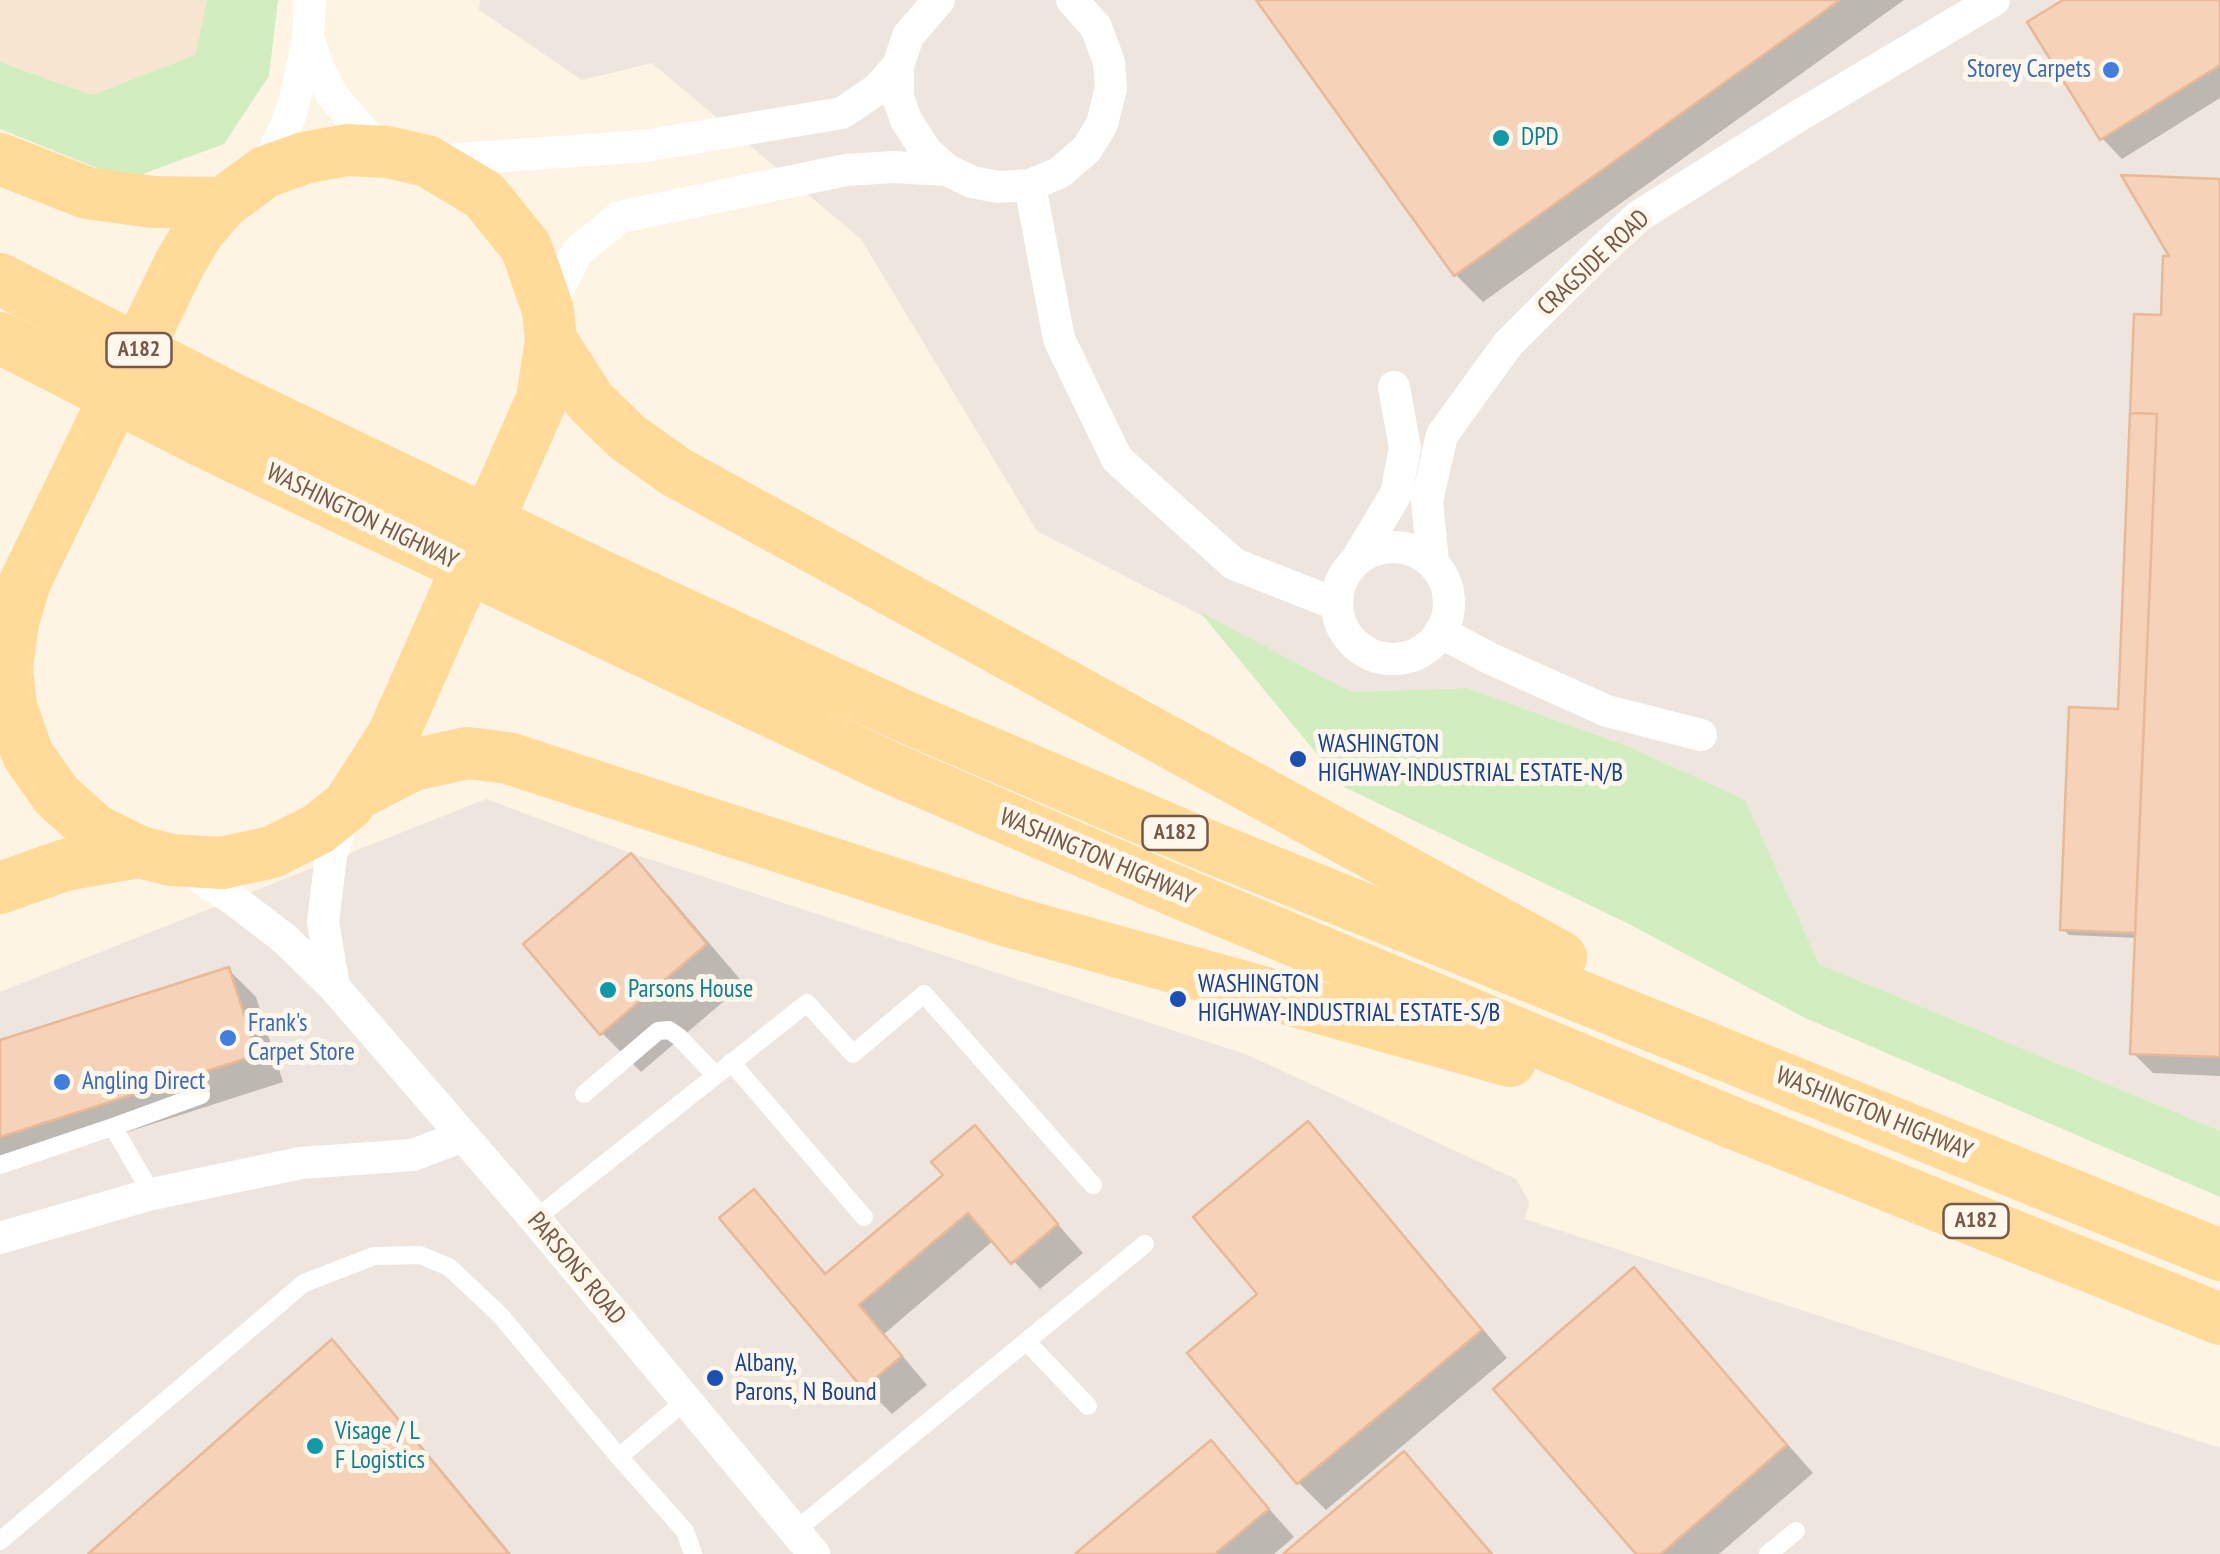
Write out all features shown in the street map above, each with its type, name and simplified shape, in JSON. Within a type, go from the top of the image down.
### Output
[{"type":"main road","points":[[0,777],[6,672],[13,622],[26,582],[180,262],[199,231],[223,203],[266,172],[304,158],[347,150],[407,157],[484,195],[526,247],[549,325],[590,401],[627,437],[676,472],[1761,1068]]},
{"type":"main road","points":[[0,159],[88,192],[153,202],[223,203]]},
{"type":"main road","name":"WASHINGTON HIGHWAY","points":[[22,290],[598,575],[908,718],[1204,846],[2220,1255]]},
{"type":"main road","points":[[352,800],[392,734],[542,399],[549,325]]},
{"type":"main road","name":"WASHINGTON HIGHWAY","points":[[11,343],[210,445],[904,774],[1200,902],[1733,1123],[2220,1319]]},
{"type":"main road","points":[[6,672],[28,754],[57,796],[95,830],[156,856]]},
{"type":"main road","points":[[0,888],[65,866],[156,856],[222,863],[272,852],[318,829],[352,800],[413,764],[467,753],[508,758],[1011,922],[1733,1123]]},
{"type":"street","points":[[266,172],[290,116],[308,37],[310,0]]},
{"type":"street","points":[[927,4],[908,36],[898,66],[898,97],[906,120],[926,151],[947,170],[972,182],[998,187],[1030,185],[1059,172],[1087,148],[1102,124],[1111,88],[1110,62],[1096,27],[1072,0]]},
{"type":"street","name":"CRAGSIDE ROAD","points":[[1433,562],[1426,501],[1442,435],[1508,344],[1639,216],[1994,0]]},
{"type":"street","points":[[308,37],[332,95],[356,125],[407,157],[645,146],[842,113],[876,90],[898,66]]},
{"type":"street","points":[[549,325],[578,252],[620,216],[846,170],[947,170]]},
{"type":"street","points":[[1030,185],[1059,338],[1117,459],[1234,564],[1336,604]]},
{"type":"street","points":[[1357,559],[1394,546],[1433,562],[1450,596],[1448,616],[1429,648],[1416,656],[1384,660],[1365,653],[1347,637],[1336,604],[1339,584],[1396,494],[1405,448],[1394,387],[1421,406],[1442,435]]},
{"type":"street","points":[[1440,632],[1608,711],[1701,735]]},
{"type":"street","points":[[334,987],[323,922],[330,856],[352,800]]},
{"type":"street","name":"PARSONS ROAD","points":[[156,856],[230,897],[286,939],[334,987],[535,1219],[805,1543]]},
{"type":"street","points":[[0,1238],[152,1194],[301,1163],[413,1154],[463,1136]]},
{"type":"lane","points":[[535,1219],[807,1003],[853,1054],[924,994],[1094,1185]]},
{"type":"lane","points":[[584,1094],[658,1031],[669,1030],[679,1037],[715,1076]]},
{"type":"lane","points":[[732,1062],[864,1217]]},
{"type":"lane","points":[[0,1166],[201,1095]]},
{"type":"lane","points":[[113,1127],[152,1194]]},
{"type":"lane","points":[[805,1543],[1027,1342],[1145,1244]]},
{"type":"lane","points":[[0,1541],[304,1284],[374,1256],[420,1255],[449,1267],[500,1315],[684,1532],[692,1554]]},
{"type":"lane","points":[[1027,1342],[1088,1406]]},
{"type":"lane","points":[[619,1458],[686,1400]]},
{"type":"lane","points":[[1768,1554],[1796,1530]]},
{"type":"shaded area","points":[[0,0],[207,0],[195,55],[92,95],[0,62]]},
{"type":"shaded area","points":[[480,0],[2220,0],[2220,1131],[1819,964],[1744,800],[1627,746],[1467,688],[1351,692],[1037,531],[861,239],[652,63],[582,80],[479,10]]},
{"type":"shaded area","points":[[486,799],[631,853],[1248,1055],[1516,1179],[1529,1202],[1525,1219],[2220,1448],[2220,1554],[0,1554],[0,992]]},
{"type":"green space","points":[[207,0],[278,0],[269,76],[224,144],[127,180],[0,129],[0,62],[92,95],[195,55]]},
{"type":"green space","points":[[1200,612],[1351,692],[1467,688],[1627,746],[1745,800],[1819,964],[2220,1131],[2220,1197],[1803,1017],[1631,925],[1344,787]]},
{"type":"building","name":"DPD","points":[[1256,0],[1840,0],[1454,276]]},
{"type":"building","points":[[2063,0],[2220,0],[2220,65],[2100,140],[2027,22]]},
{"type":"building","points":[[2121,175],[2220,179],[2220,1057],[2130,1054],[2157,414],[2130,413],[2134,314],[2161,315],[2163,256],[2169,256]]},
{"type":"building","points":[[2130,413],[2157,414],[2135,933],[2060,930],[2069,707],[2118,709]]},
{"type":"building","name":"Parsons House","points":[[631,853],[707,944],[600,1035],[523,944]]},
{"type":"building","points":[[229,967],[257,1055],[0,1137],[0,1040]]},
{"type":"building","points":[[1308,1121],[1482,1330],[1297,1484],[1187,1353],[1257,1294],[1193,1217]]},
{"type":"building","points":[[975,1125],[1058,1224],[1011,1264],[968,1213],[859,1305],[902,1356],[863,1389],[719,1218],[754,1189],[825,1274],[943,1175],[931,1162]]},
{"type":"building","points":[[1634,1267],[1787,1445],[1661,1554],[1636,1554],[1493,1389]]},
{"type":"building","name":"Visage / L F Logistics","points":[[332,1339],[509,1554],[88,1554]]},
{"type":"building","points":[[1211,1440],[1269,1509],[1215,1554],[1075,1554]]},
{"type":"building","points":[[1404,1451],[1492,1554],[1283,1554]]},
{"type":"place","name":"Storey Carpets","points":[[2111,70]]},
{"type":"place","name":"DPD","points":[[1501,138]]},
{"type":"place","name":"WASHINGTON HIGHWAY-INDUSTRIAL ESTATE-N/B","points":[[1298,759]]},
{"type":"place","name":"Parsons House","points":[[608,990]]},
{"type":"place","name":"WASHINGTON HIGHWAY-INDUSTRIAL ESTATE-S/B","points":[[1178,999]]},
{"type":"place","name":"Frank's Carpet Store","points":[[228,1038]]},
{"type":"place","name":"Angling Direct","points":[[62,1082]]},
{"type":"place","name":"Albany, Parons, N Bound","points":[[715,1378]]},
{"type":"place","name":"Visage / L F Logistics","points":[[315,1446]]}]
